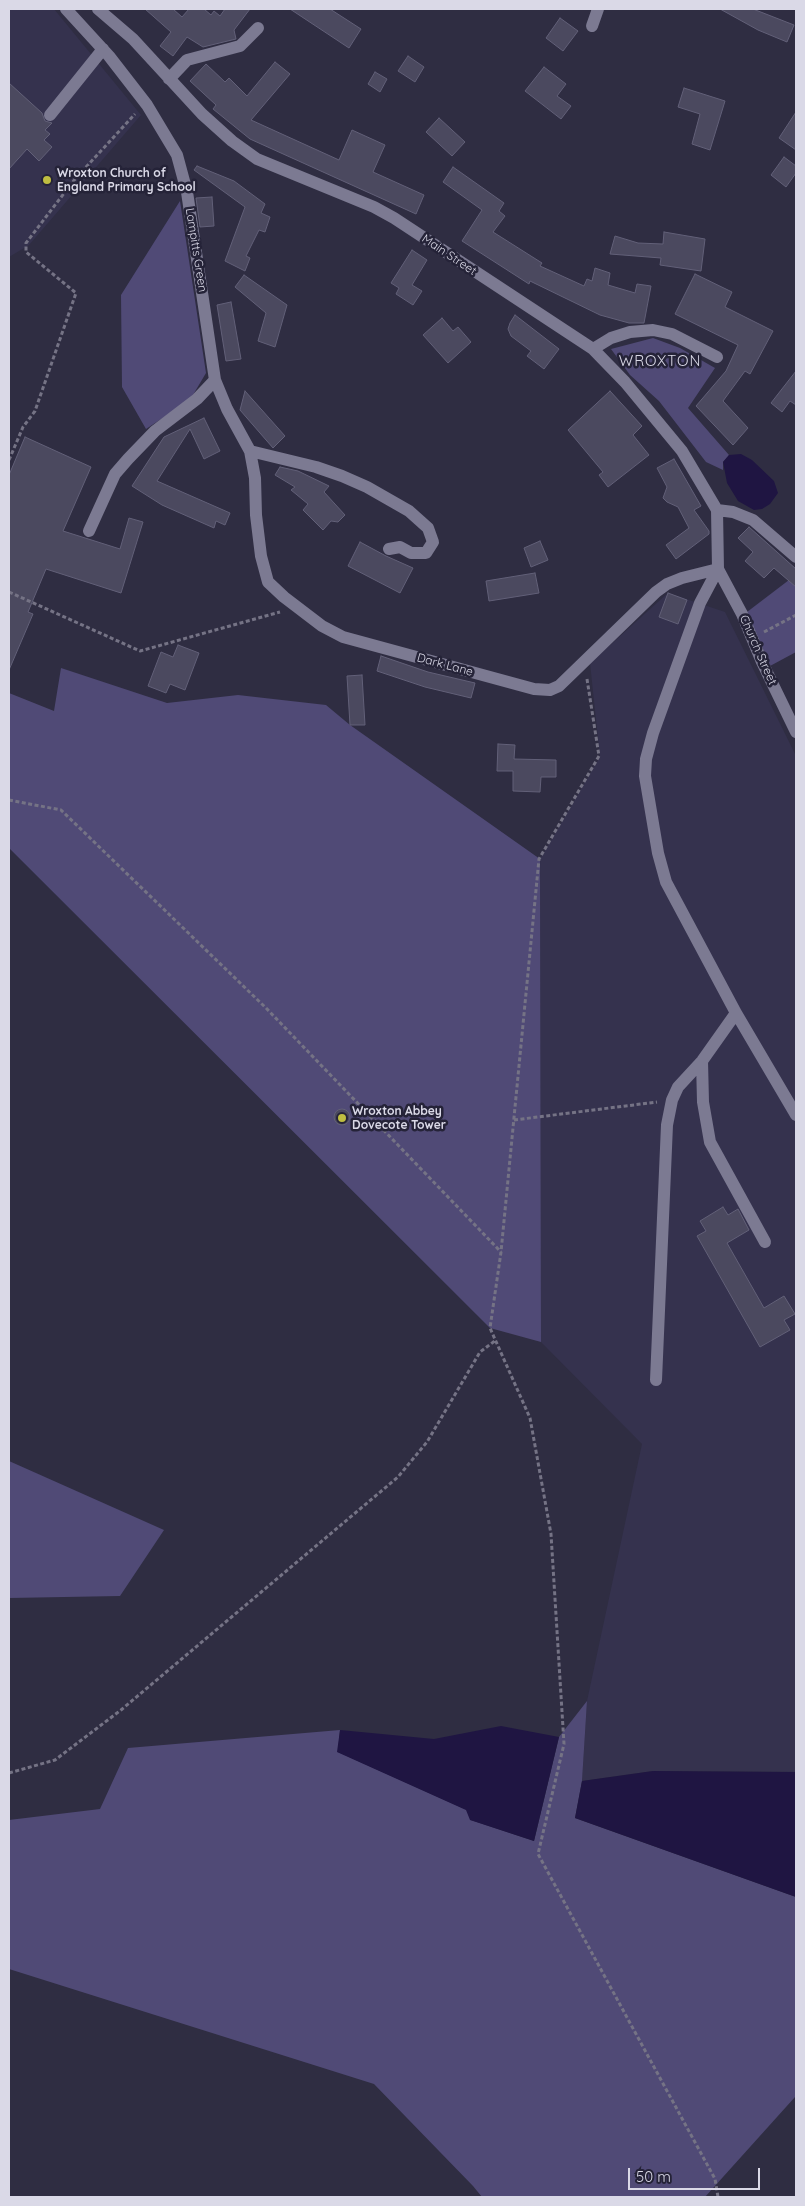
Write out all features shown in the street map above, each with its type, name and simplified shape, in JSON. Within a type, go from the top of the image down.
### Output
[{"type":"street","name":"Lampitts Green","points":[[66,9],[103,49],[150,109],[177,155],[183,173],[216,380],[227,409],[251,457]]},
{"type":"street","name":"Main Street","points":[[98,9],[133,39],[202,114],[232,141],[257,158],[374,207],[394,218],[593,349],[625,382],[682,451],[717,510],[718,569]]},
{"type":"street","points":[[592,26],[598,9]]},
{"type":"street","points":[[169,79],[187,60],[240,46],[258,28]]},
{"type":"street","points":[[50,115],[103,49]]},
{"type":"street","points":[[593,349],[611,338],[630,332],[653,330],[672,334],[717,357]]},
{"type":"street","points":[[89,531],[115,474],[155,431],[197,399],[216,380]]},
{"type":"street","points":[[251,457],[316,467],[367,487],[409,511],[428,528],[433,542],[426,553],[411,553],[400,546],[389,549]]},
{"type":"street","name":"Dark Lane","points":[[251,457],[261,556],[268,582],[297,607],[322,626],[343,637],[534,689],[550,690],[559,686],[656,592],[667,584],[718,569]]},
{"type":"street","points":[[717,510],[733,512],[753,520],[796,557]]},
{"type":"street","points":[[718,569],[700,603],[653,733],[646,758],[646,776],[658,853],[666,882],[736,1013],[796,1115]]},
{"type":"street","name":"Church Street","points":[[718,569],[742,614],[762,662],[796,732]]},
{"type":"street","points":[[656,1380],[667,1125],[672,1100],[678,1087],[702,1061],[736,1013]]},
{"type":"street","points":[[702,1061],[703,1102],[710,1142],[765,1242]]},
{"type":"path","points":[[9,460],[23,427],[35,411],[76,293],[26,252],[26,244],[75,179],[133,114],[150,109]]},
{"type":"path","points":[[9,592],[140,651],[297,607]]},
{"type":"path","points":[[752,638],[796,615]]},
{"type":"path","points":[[584,662],[599,756],[539,859],[501,1252],[490,1328],[530,1418],[551,1534],[564,1744],[538,1854],[715,2179],[718,2197]]},
{"type":"path","points":[[9,800],[61,810],[266,1008],[501,1252]]},
{"type":"path","points":[[514,1120],[672,1100]]},
{"type":"path","points":[[9,1773],[54,1760],[121,1710],[398,1477],[427,1442],[480,1352],[496,1340]]},
{"type":"shaded area","name":"Wroxton Church of England Primary School","points":[[9,9],[54,9],[141,115],[29,245],[9,257]]},
{"type":"shaded area","points":[[180,201],[206,373],[190,400],[146,429],[122,387],[121,295]]},
{"type":"shaded area","points":[[653,338],[680,348],[715,368],[688,408],[729,455],[723,462],[723,470],[706,462],[659,401],[630,375],[611,349]]},
{"type":"shaded area","points":[[741,454],[752,460],[774,481],[778,493],[770,504],[762,509],[754,510],[738,501],[727,483],[723,462],[729,455]]},
{"type":"shaded area","points":[[789,580],[796,587],[796,652],[770,666],[747,612]]},
{"type":"shaded area","points":[[668,593],[725,612],[796,756],[796,1772],[653,1771],[582,1781],[587,1701],[642,1444],[541,1342],[540,859],[600,757],[590,663]]},
{"type":"shaded area","points":[[61,668],[167,703],[238,695],[326,705],[350,725],[540,859],[541,1342],[490,1328],[9,848],[9,693],[54,711]]},
{"type":"shaded area","points":[[9,1461],[164,1530],[120,1596],[9,1598]]},
{"type":"shaded area","points":[[587,1701],[582,1781],[575,1818],[796,1897],[796,2099],[795,2097],[705,2197],[482,2197],[374,2084],[9,1969],[9,1820],[100,1809],[128,1748],[340,1730],[338,1752],[467,1810],[471,1820],[534,1841],[559,1737]]},
{"type":"shaded area","points":[[501,1726],[559,1737],[534,1841],[470,1820],[466,1810],[337,1752],[340,1730],[434,1739]]},
{"type":"shaded area","points":[[653,1771],[796,1772],[796,1897],[575,1818],[582,1781]]},
{"type":"building","points":[[145,9],[173,9],[182,17],[189,9],[204,9],[211,15],[214,11],[220,16],[225,9],[250,9],[234,30],[236,39],[203,47],[187,37],[173,56],[160,46],[171,32]]},
{"type":"building","points":[[290,9],[330,9],[361,29],[349,48]]},
{"type":"building","points":[[720,9],[753,9],[794,25],[787,42],[758,30]]},
{"type":"building","points":[[560,18],[578,31],[563,51],[546,38]]},
{"type":"building","points":[[408,56],[424,67],[415,82],[398,71]]},
{"type":"building","points":[[275,62],[290,74],[251,120],[339,160],[352,130],[385,145],[373,172],[424,195],[416,214],[250,139],[213,109],[216,105],[190,81],[206,64],[225,82],[229,78],[247,96]]},
{"type":"building","points":[[544,67],[566,84],[557,96],[571,106],[561,119],[525,91]]},
{"type":"building","points":[[375,72],[387,79],[380,92],[368,84]]},
{"type":"building","points":[[9,83],[42,113],[45,121],[52,123],[45,130],[50,134],[44,140],[52,147],[39,161],[27,149],[9,169]]},
{"type":"building","points":[[684,88],[725,101],[710,150],[692,144],[700,114],[678,107]]},
{"type":"building","points":[[796,112],[796,150],[779,138]]},
{"type":"building","points":[[439,118],[465,142],[452,156],[426,132]]},
{"type":"building","points":[[784,157],[796,166],[796,173],[786,187],[771,175]]},
{"type":"building","points":[[197,166],[234,181],[265,204],[261,213],[270,217],[265,232],[259,230],[246,256],[250,258],[245,271],[225,261],[245,207],[194,170]]},
{"type":"building","points":[[453,167],[504,203],[499,211],[505,216],[493,232],[542,263],[540,266],[584,286],[587,279],[592,281],[595,268],[610,273],[608,285],[635,293],[637,284],[651,286],[644,323],[629,323],[600,315],[530,281],[529,284],[462,241],[482,210],[443,182]]},
{"type":"building","points":[[212,197],[214,226],[200,227],[196,198]]},
{"type":"building","points":[[664,232],[705,239],[701,271],[660,265],[661,258],[610,254],[615,236],[638,243],[663,244]]},
{"type":"building","points":[[412,250],[427,260],[412,285],[422,291],[413,305],[396,294],[399,288],[391,283]]},
{"type":"building","points":[[695,274],[732,292],[725,307],[773,331],[750,374],[745,371],[723,401],[748,428],[733,445],[696,406],[726,371],[738,345],[675,314]]},
{"type":"building","points":[[244,275],[287,305],[275,347],[258,341],[266,313],[235,287]]},
{"type":"building","points":[[231,302],[241,359],[226,361],[217,305]]},
{"type":"building","points":[[515,315],[559,349],[544,369],[527,356],[531,351],[511,336],[508,329]]},
{"type":"building","points":[[442,318],[453,331],[458,327],[471,342],[448,363],[423,335]]},
{"type":"building","points":[[796,371],[796,405],[790,401],[782,412],[771,403]]},
{"type":"building","points":[[245,391],[285,436],[273,448],[240,410]]},
{"type":"building","points":[[610,391],[642,426],[633,435],[649,455],[608,487],[599,475],[603,472],[568,430]]},
{"type":"building","points":[[204,418],[220,451],[204,459],[190,429],[157,481],[230,513],[225,525],[216,521],[214,528],[162,505],[132,486],[164,437]]},
{"type":"building","points":[[25,437],[91,467],[63,531],[120,549],[129,518],[143,522],[121,593],[46,569],[28,612],[33,614],[9,670],[9,475]]},
{"type":"building","points":[[674,459],[701,506],[694,510],[709,531],[709,534],[676,559],[666,545],[689,528],[678,507],[663,498],[667,487],[657,468]]},
{"type":"building","points":[[280,467],[298,471],[329,486],[324,492],[345,515],[338,522],[331,521],[323,530],[303,510],[308,504],[291,490],[295,487],[275,475]]},
{"type":"building","points":[[749,527],[796,569],[796,587],[774,568],[764,578],[745,561],[753,552],[738,538]]},
{"type":"building","points":[[540,541],[548,560],[531,567],[524,548]]},
{"type":"building","points":[[360,542],[413,568],[400,593],[348,566]]},
{"type":"building","points":[[535,573],[539,593],[489,601],[486,581]]},
{"type":"building","points":[[668,593],[687,600],[678,624],[659,617]]},
{"type":"building","points":[[178,645],[199,653],[185,690],[170,684],[166,693],[148,686],[161,652],[173,657]]},
{"type":"building","points":[[381,656],[428,672],[475,683],[471,698],[425,687],[377,671]]},
{"type":"building","points":[[362,675],[365,725],[350,725],[347,676]]},
{"type":"building","points":[[498,744],[515,745],[514,759],[556,760],[556,777],[541,777],[540,792],[513,791],[513,771],[497,771]]},
{"type":"building","name":"Wroxton Abbey Dovecote Tower","points":[[342,1109],[350,1117],[342,1125],[334,1117]]},
{"type":"building","points":[[723,1207],[728,1215],[738,1209],[749,1230],[727,1243],[764,1308],[784,1296],[795,1314],[784,1320],[790,1330],[760,1347],[697,1236],[706,1231],[700,1221]]},
{"type":"place","name":"Wroxton Church of England Primary School","points":[[47,180]]},
{"type":"place","name":"Wroxton Abbey Dovecote Tower","points":[[342,1118]]},
{"type":"district","name":"WROXTON","points":[[660,361]]}]
